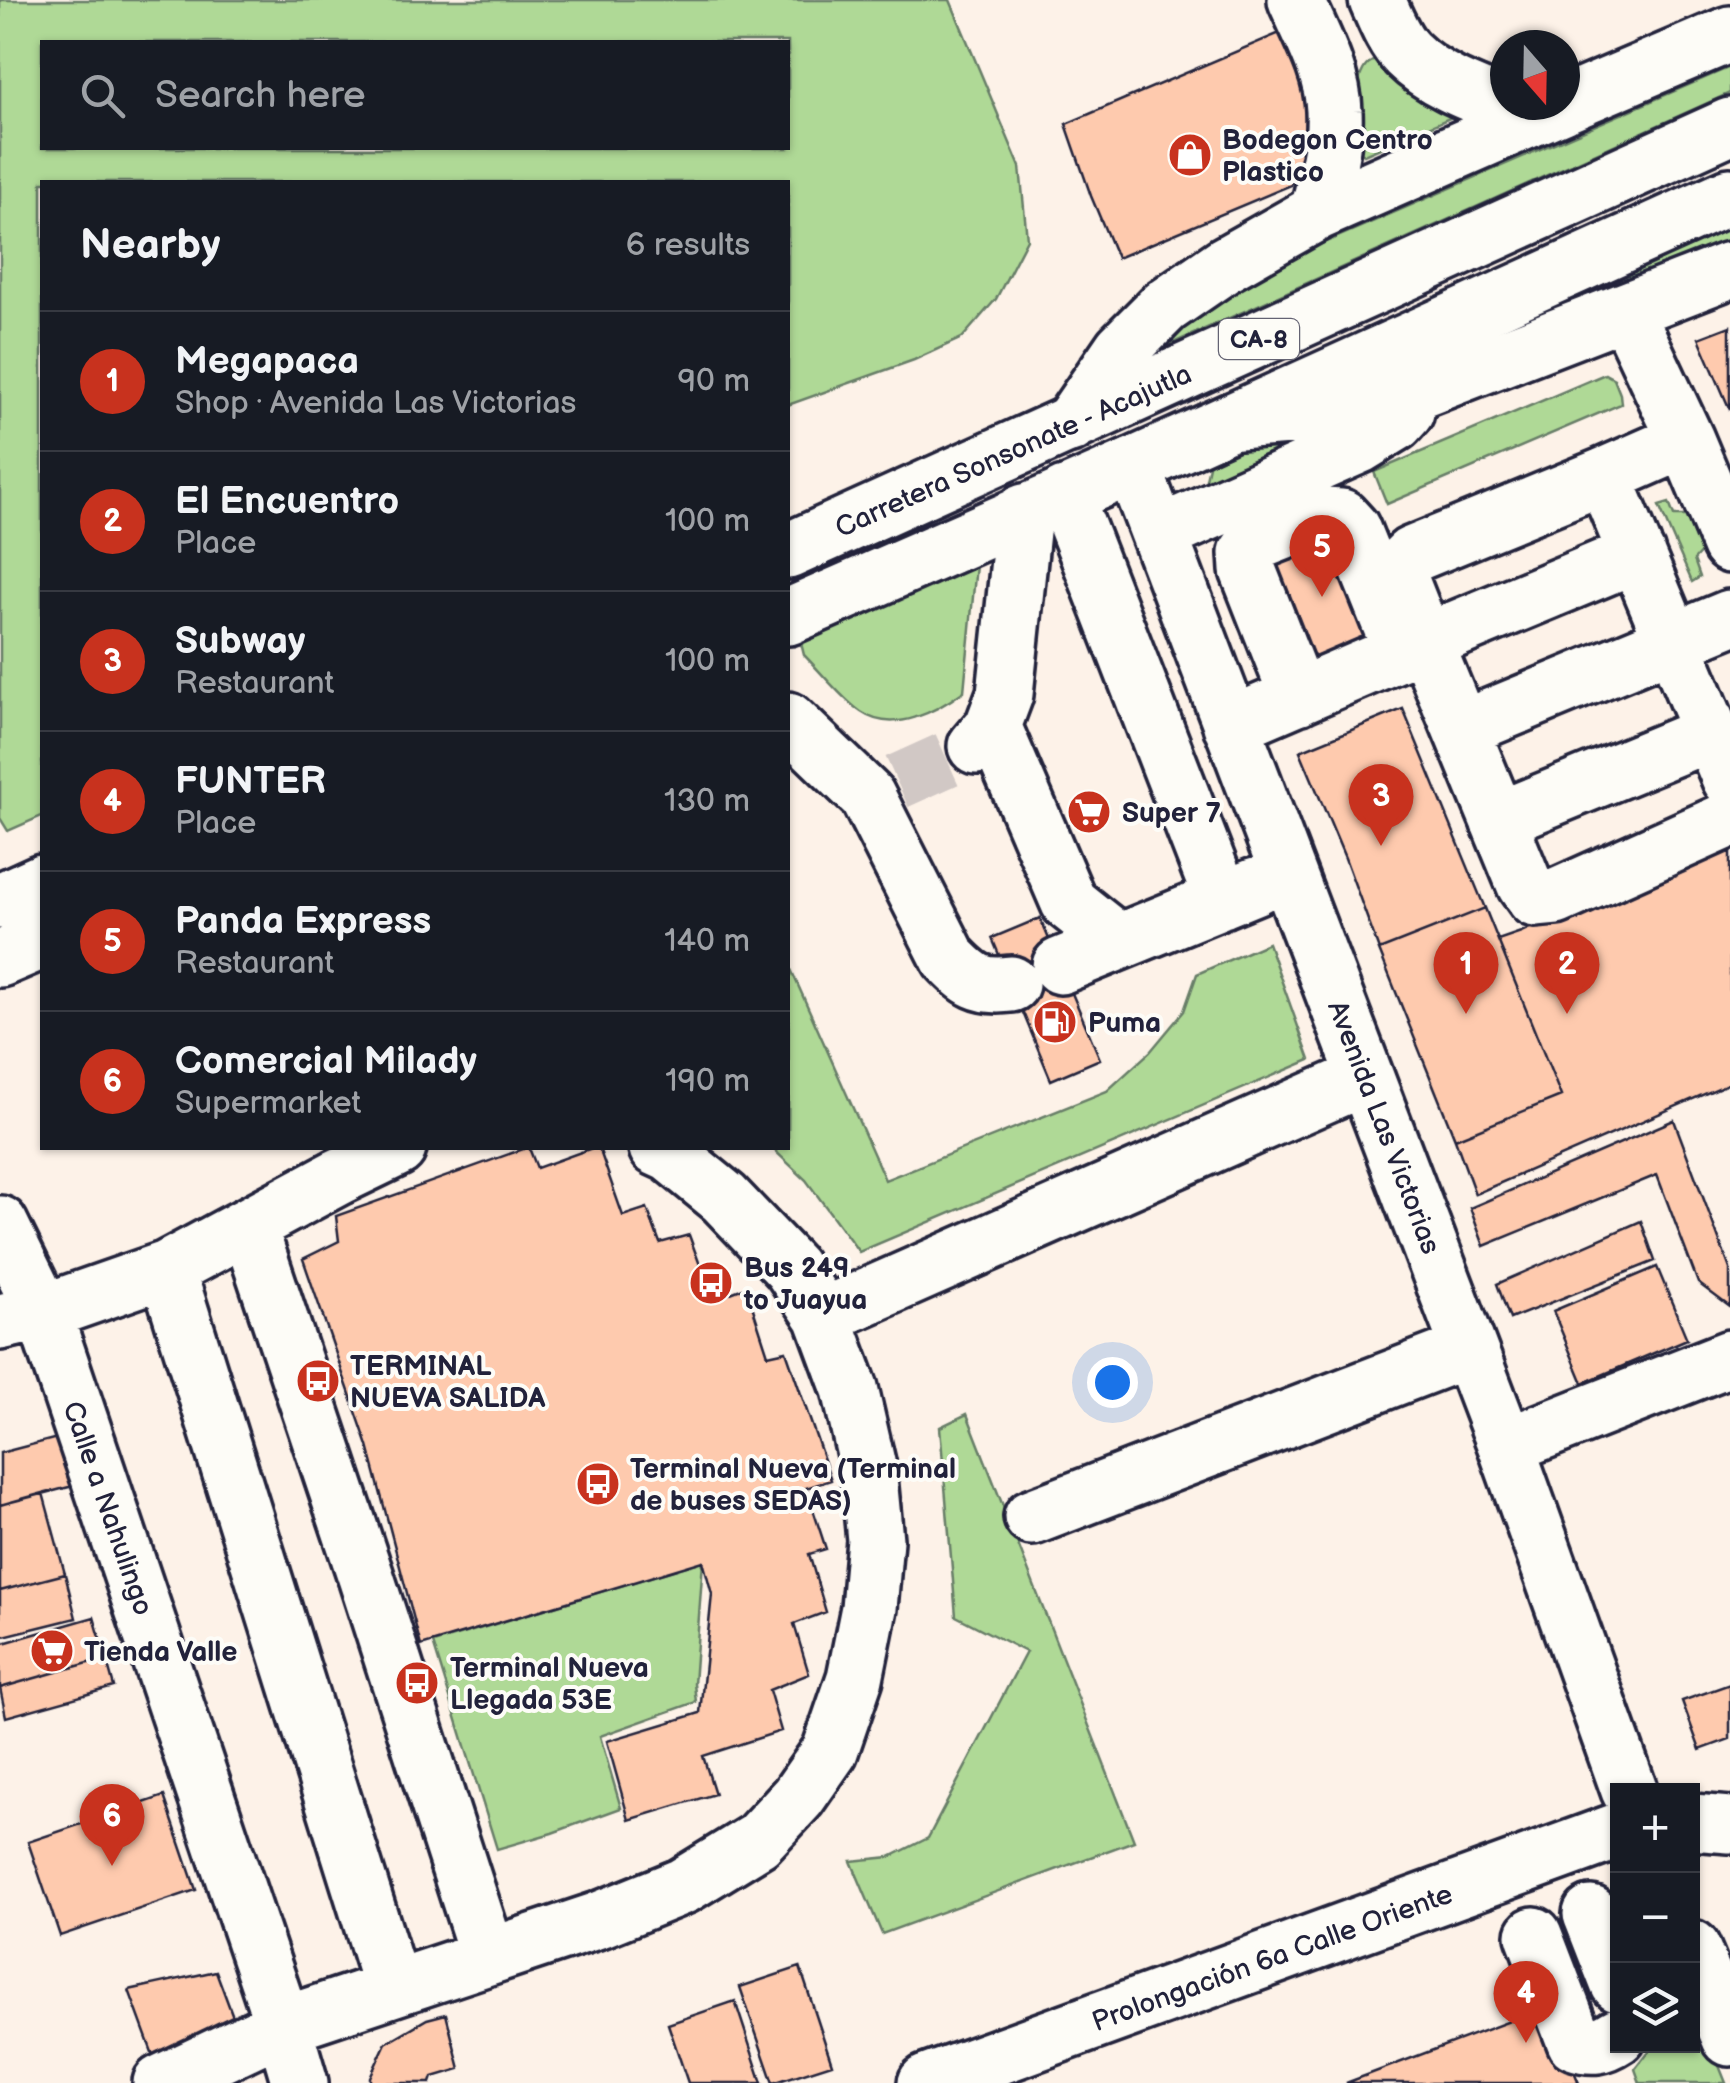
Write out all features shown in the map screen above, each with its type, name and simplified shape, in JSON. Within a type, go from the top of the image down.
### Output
[{"type":"main road","points":[[1296,0],[1321,58],[1334,110],[1333,139],[1318,212]]},
{"type":"main road","points":[[1321,58],[1383,13],[1405,52],[1432,75],[1490,91]]},
{"type":"main road","points":[[1580,98],[1730,34]]},
{"type":"main road","points":[[1070,425],[1122,349],[1165,306],[1226,264],[1318,212],[1528,120]]},
{"type":"main road","name":"Carretera Sonsonate - Acajutla","points":[[790,550],[1730,126]]},
{"type":"main road","name":"CA-8","points":[[790,616],[1730,197]]},
{"type":"main road","points":[[1230,421],[1340,414],[1397,400],[1730,270]]},
{"type":"main road","points":[[1626,312],[1730,544]]},
{"type":"main road","points":[[1159,534],[1360,445],[1396,423],[1428,388]]},
{"type":"main road","points":[[1413,647],[1399,566],[1411,556],[1686,440]]},
{"type":"main road","name":"Avenida Las Victorias","points":[[1132,466],[1506,1446],[1626,1783]]},
{"type":"main road","points":[[1498,820],[1720,756],[1604,476]]},
{"type":"main road","points":[[1044,504],[1005,694],[984,736],[1068,902],[1118,942]]},
{"type":"main road","points":[[1044,504],[1222,900]]},
{"type":"main road","points":[[1298,697],[1248,570],[1247,553],[1255,544],[1324,516],[1341,517],[1352,528],[1413,647],[1461,729],[1525,885],[1535,899],[1556,898],[1730,819]]},
{"type":"main road","points":[[1231,725],[1637,554]]},
{"type":"main road","points":[[1461,729],[1730,618]]},
{"type":"main road","points":[[790,721],[882,789],[948,958],[968,978],[991,987],[1035,975],[1288,873]]},
{"type":"main road","points":[[0,901],[40,883]]},
{"type":"main road","points":[[0,959],[40,942]]},
{"type":"main road","points":[[824,1316],[1366,1077]]},
{"type":"main road","points":[[22,1317],[167,1270],[394,1150]]},
{"type":"main road","points":[[160,2083],[283,2026],[599,1920],[683,1886],[758,1840],[798,1797],[830,1751],[855,1678],[869,1608],[875,1540],[868,1467],[850,1389],[824,1316],[791,1268],[724,1198],[661,1150]]},
{"type":"main road","name":"Calle a Nahulingo","points":[[0,1224],[22,1317],[283,2026],[300,2083]]},
{"type":"main road","points":[[249,1226],[488,1956]]},
{"type":"main road","points":[[167,1270],[392,1988]]},
{"type":"main road","points":[[1032,1517],[1469,1349]]},
{"type":"main road","points":[[1506,1446],[1730,1358]]},
{"type":"main road","points":[[1700,1823],[1730,1825]]},
{"type":"main road","name":"Prolongación 6a Calle Oriente","points":[[926,2083],[1610,1835]]},
{"type":"main road","points":[[1591,1914],[1610,1963]]},
{"type":"main road","points":[[1534,1935],[1575,2042],[1590,2047],[1610,2041]]},
{"type":"main road","points":[[1698,1963],[1730,2038]]},
{"type":"green space","points":[[0,0],[950,0],[1020,167],[1027,239],[996,299],[962,338],[914,360],[790,404],[790,180],[40,180],[40,817],[8,831],[0,818]]},
{"type":"green space","points":[[1387,58],[1455,110],[1452,117],[1364,155],[1353,139],[1358,85],[1365,67]]},
{"type":"green space","points":[[1730,67],[1730,93],[1169,345],[1196,315],[1284,260]]},
{"type":"green space","points":[[1723,229],[1730,230],[1730,249],[1404,363]]},
{"type":"green space","points":[[1605,374],[1614,379],[1621,404],[1387,504],[1374,472]]},
{"type":"green space","points":[[1303,440],[1308,453],[1207,485],[1213,448]]},
{"type":"green space","points":[[1669,503],[1674,516],[1699,516],[1707,546],[1694,560],[1700,577],[1692,582],[1659,506]]},
{"type":"green space","points":[[968,556],[976,565],[964,691],[941,706],[901,721],[874,719],[846,700],[804,655],[801,643],[805,627]]},
{"type":"green space","points":[[1268,943],[1310,1060],[859,1252],[806,1180],[774,1150],[790,1150],[790,967],[885,1180],[1107,1091],[1150,1052],[1184,1011],[1197,974]]},
{"type":"green space","points":[[967,1414],[1134,1841],[882,1934],[851,1861],[890,1857],[928,1838],[1026,1652],[956,1616],[940,1427]]},
{"type":"green space","points":[[703,1561],[696,1702],[600,1736],[621,1808],[497,1849],[433,1643]]},
{"type":"green space","points":[[1700,2018],[1726,2083],[1640,2083],[1635,2069],[1648,2053],[1700,2053]]},
{"type":"building","name":"Bodegon Centro Plastico","points":[[1294,27],[1320,107],[1291,185],[1117,258],[1066,124]]},
{"type":"building","points":[[1730,326],[1730,410],[1699,338]]},
{"type":"building","points":[[1345,528],[1386,632],[1299,666],[1258,562]]},
{"type":"building","points":[[1403,709],[1498,940],[1730,834],[1730,1083],[1475,1194],[1300,751]]},
{"type":"building","points":[[1485,908],[1561,1096],[1455,1139],[1379,950]]},
{"type":"building","name":"Puma","points":[[1040,918],[1100,1059],[1051,1080],[992,938]]},
{"type":"building","points":[[1674,1120],[1730,1269],[1730,1307],[1698,1283],[1657,1175],[1484,1246],[1470,1208]]},
{"type":"building","name":"Terminal Nueva (Terminal de buses SEDAS)","points":[[520,1150],[530,1150],[537,1168],[586,1150],[600,1150],[623,1216],[647,1208],[660,1243],[689,1235],[700,1265],[717,1261],[728,1294],[746,1287],[768,1355],[786,1351],[831,1480],[806,1488],[826,1549],[809,1554],[826,1612],[794,1624],[809,1674],[769,1690],[781,1731],[703,1756],[715,1794],[629,1820],[607,1741],[700,1713],[712,1594],[703,1561],[421,1646],[368,1446],[303,1259],[339,1241],[336,1216]]},
{"type":"building","points":[[1641,1221],[1655,1261],[1510,1319],[1497,1284]]},
{"type":"building","points":[[1657,1267],[1687,1339],[1583,1383],[1553,1311]]},
{"type":"building","points":[[61,1437],[73,1486],[0,1505],[0,1453]]},
{"type":"building","points":[[43,1493],[65,1574],[0,1591],[0,1505]]},
{"type":"building","points":[[65,1574],[76,1618],[0,1637],[0,1591]]},
{"type":"building","name":"Tienda Valle","points":[[94,1617],[106,1658],[0,1688],[0,1644]]},
{"type":"building","points":[[106,1658],[114,1687],[6,1717],[0,1688]]},
{"type":"building","points":[[1730,1684],[1730,1739],[1700,1750],[1682,1701]]},
{"type":"building","points":[[164,1796],[196,1890],[60,1936],[28,1842]]},
{"type":"building","points":[[800,1967],[832,2064],[773,2083],[740,1987]]},
{"type":"building","points":[[216,1971],[235,2022],[157,2066],[129,1990]]},
{"type":"building","points":[[735,2001],[762,2083],[688,2083],[668,2024]]},
{"type":"building","points":[[1536,2011],[1579,2083],[1346,2083]]},
{"type":"building","points":[[446,2014],[460,2069],[433,2077],[431,2083],[370,2083],[386,2043],[427,2019]]},
{"type":"tunnel","points":[[897,782],[976,746]]},
{"type":"place","name":"Bodegon Centro Plastico","points":[[1190,155]]},
{"type":"place","name":"Panda Express","points":[[1322,597]]},
{"type":"place","name":"Super 7","points":[[1089,812]]},
{"type":"place","name":"Subway","points":[[1381,846]]},
{"type":"place","name":"Megapaca","points":[[1466,1014]]},
{"type":"place","name":"El Encuentro","points":[[1567,1014]]},
{"type":"place","name":"Puma","points":[[1055,1022]]},
{"type":"place","name":"Bus 249 to Juayua","points":[[711,1283]]},
{"type":"place","name":"TERMINAL NUEVA SALIDA","points":[[318,1381]]},
{"type":"place","name":"Terminal Nueva (Terminal de buses SEDAS)","points":[[598,1484]]},
{"type":"place","name":"Tienda Valle","points":[[52,1651]]},
{"type":"place","name":"Terminal Nueva Llegada 53E","points":[[417,1683]]},
{"type":"place","name":"Comercial Milady","points":[[112,1866]]},
{"type":"place","name":"FUNTER","points":[[1526,2043]]}]
